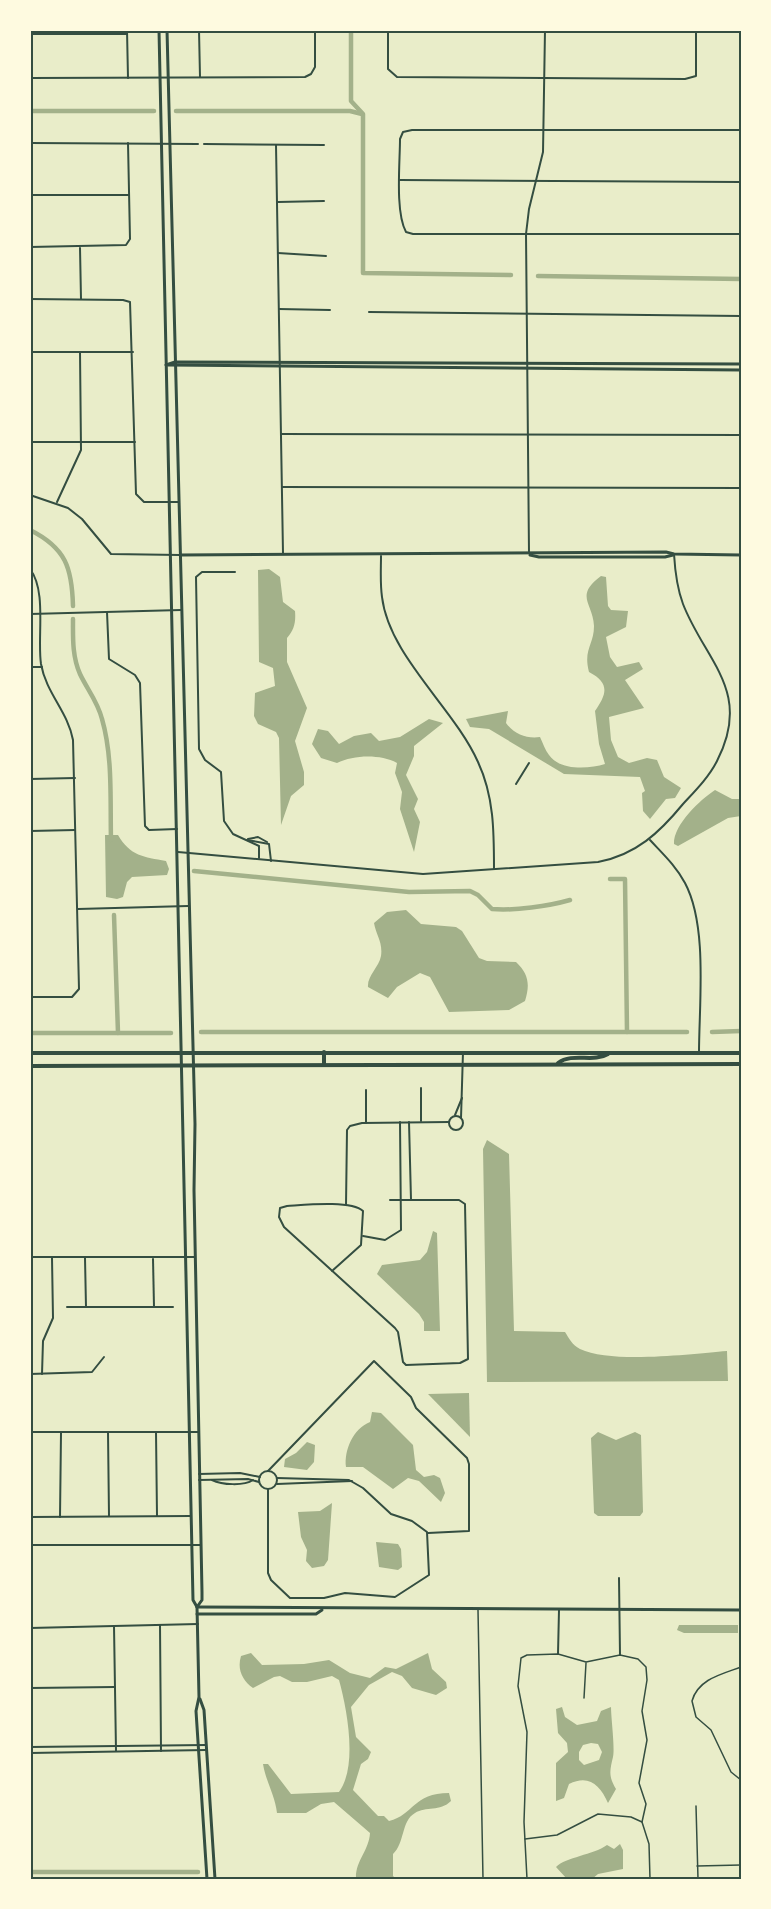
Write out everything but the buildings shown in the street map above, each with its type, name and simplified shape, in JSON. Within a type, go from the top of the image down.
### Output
[{"type":"main road","points":[[324,1052],[324,1065]]},
{"type":"main road","points":[[30,1053],[741,1053]]},
{"type":"main road","points":[[556,1064],[568,1057],[600,1057],[609,1053]]},
{"type":"main road","points":[[30,1066],[741,1064]]},
{"type":"street","points":[[159,30],[193,1600],[197,1607],[198,1624],[199,1697],[196,1711],[207,1879]]},
{"type":"street","points":[[167,30],[188,906],[194,1053],[195,1257],[202,1600],[197,1607]]},
{"type":"street","points":[[199,30],[200,77]]},
{"type":"street","points":[[30,78],[305,77],[311,74],[315,67],[315,30]]},
{"type":"street","points":[[388,30],[388,69],[397,77],[545,79],[685,79],[696,76],[696,30]]},
{"type":"street","points":[[529,554],[526,489],[528,434],[526,234],[535,180],[543,152],[545,30]]},
{"type":"street","points":[[30,34],[127,32],[128,78]]},
{"type":"street","points":[[741,130],[544,128],[403,132],[400,139],[401,212],[406,232],[741,234]]},
{"type":"street","points":[[30,143],[198,144]]},
{"type":"street","points":[[30,247],[126,246],[130,239],[128,143]]},
{"type":"street","points":[[204,144],[324,145]]},
{"type":"street","points":[[276,145],[283,556]]},
{"type":"street","points":[[400,180],[741,182]]},
{"type":"street","points":[[30,195],[129,195]]},
{"type":"street","points":[[277,202],[324,201]]},
{"type":"street","points":[[80,248],[81,299]]},
{"type":"street","points":[[278,254],[326,256]]},
{"type":"street","points":[[30,299],[123,300],[129,302],[133,352],[136,494],[139,500],[144,502],[178,502]]},
{"type":"street","points":[[279,309],[330,310]]},
{"type":"street","points":[[369,312],[741,316]]},
{"type":"street","points":[[30,352],[133,352]]},
{"type":"street","points":[[57,502],[81,450],[80,352]]},
{"type":"street","points":[[166,365],[280,362],[741,364]]},
{"type":"street","points":[[598,363],[598,369]]},
{"type":"street","points":[[175,364],[280,368],[741,370]]},
{"type":"street","points":[[281,434],[741,435]]},
{"type":"street","points":[[30,442],[135,442]]},
{"type":"street","points":[[282,488],[741,488]]},
{"type":"street","points":[[30,495],[57,502],[82,519],[111,554],[381,556],[666,552],[741,555]]},
{"type":"street","points":[[178,852],[423,874],[598,862],[630,852],[650,840],[713,768],[724,745],[729,718],[728,694],[724,678],[680,597],[674,554]]},
{"type":"street","points":[[381,556],[382,598],[396,639],[465,737],[483,776],[494,822],[494,869]]},
{"type":"street","points":[[30,569],[36,577],[42,667],[49,690],[70,726],[75,778],[78,909],[77,994],[72,997],[30,997]]},
{"type":"street","points":[[235,572],[202,572],[196,577],[199,749],[205,760],[221,772],[224,820],[233,834],[259,846],[259,859]]},
{"type":"street","points":[[30,614],[181,610]]},
{"type":"street","points":[[107,612],[110,659],[135,675],[141,683],[145,826],[149,830],[177,829]]},
{"type":"street","points":[[30,667],[42,667]]},
{"type":"street","points":[[516,784],[529,763]]},
{"type":"street","points":[[30,779],[75,778]]},
{"type":"street","points":[[30,831],[76,830]]},
{"type":"street","points":[[246,840],[258,837],[268,844],[271,861]]},
{"type":"street","points":[[650,840],[685,882],[696,915],[699,1053]]},
{"type":"street","points":[[78,909],[188,906]]},
{"type":"street","points":[[449,1122],[451,1128],[458,1130],[463,1125],[461,1118],[463,1052]]},
{"type":"street","points":[[421,1088],[422,1122]]},
{"type":"street","points":[[366,1090],[366,1123]]},
{"type":"street","points":[[346,1205],[347,1130],[350,1126],[366,1123],[449,1122],[455,1116],[463,1096]]},
{"type":"street","points":[[455,1116],[461,1118]]},
{"type":"street","points":[[363,1236],[385,1240],[401,1230],[400,1122]]},
{"type":"street","points":[[409,1122],[411,1200]]},
{"type":"street","points":[[332,1271],[361,1245],[363,1211],[358,1207],[346,1205],[286,1206],[280,1209],[279,1213],[284,1227],[398,1332],[401,1358],[406,1365],[460,1363],[468,1359],[465,1204],[459,1200],[390,1200]]},
{"type":"street","points":[[30,1257],[195,1257]]},
{"type":"street","points":[[42,1374],[43,1341],[53,1318],[52,1258]]},
{"type":"street","points":[[85,1258],[86,1307]]},
{"type":"street","points":[[153,1258],[153,1307]]},
{"type":"street","points":[[67,1307],[173,1307]]},
{"type":"street","points":[[30,1374],[92,1372],[104,1357]]},
{"type":"street","points":[[259,1482],[260,1477],[273,1463],[374,1361],[411,1397],[416,1408],[467,1458],[469,1464],[469,1531],[428,1533]]},
{"type":"street","points":[[30,1432],[199,1432]]},
{"type":"street","points":[[60,1517],[61,1432]]},
{"type":"street","points":[[108,1432],[109,1517]]},
{"type":"street","points":[[156,1432],[157,1516]]},
{"type":"street","points":[[268,1471],[275,1474],[277,1484]]},
{"type":"street","points":[[199,1474],[236,1473],[260,1477]]},
{"type":"street","points":[[236,1473],[236,1479]]},
{"type":"street","points":[[268,1489],[268,1573],[271,1580],[290,1598],[324,1598],[345,1593],[395,1597],[429,1575],[428,1533],[422,1526],[391,1514],[363,1488],[352,1481],[277,1478]]},
{"type":"street","points":[[199,1480],[253,1480],[268,1489]]},
{"type":"street","points":[[212,1480],[222,1483],[248,1483],[253,1480]]},
{"type":"street","points":[[268,1489],[277,1484],[352,1481]]},
{"type":"street","points":[[30,1517],[192,1516]]},
{"type":"street","points":[[30,1545],[201,1545]]},
{"type":"street","points":[[619,1578],[620,1655]]},
{"type":"street","points":[[197,1607],[315,1607],[322,1610],[741,1610]]},
{"type":"street","points":[[252,1614],[258,1607]]},
{"type":"street","points":[[197,1614],[316,1614],[322,1610]]},
{"type":"street","points":[[558,1654],[559,1610]]},
{"type":"street","points":[[30,1628],[198,1624]]},
{"type":"street","points":[[160,1625],[160,1750]]},
{"type":"street","points":[[114,1626],[116,1751]]},
{"type":"street","points":[[30,1689],[115,1687]]},
{"type":"street","points":[[199,1697],[204,1710],[215,1879]]},
{"type":"street","points":[[30,1747],[160,1745],[198,1748]]},
{"type":"street","points":[[30,1753],[206,1748]]},
{"type":"street","points":[[202,1813],[211,1817]]},
{"type":"street","points":[[207,1873],[215,1873]]},
{"type":"lane","points":[[478,1610],[483,1879]]},
{"type":"lane","points":[[527,1879],[524,1839],[527,1732],[518,1686],[518,1665],[521,1658],[527,1655],[558,1654],[586,1662],[620,1655],[638,1659],[645,1667],[647,1680],[642,1711],[647,1740],[639,1784],[646,1804],[642,1822],[650,1844],[650,1879]]},
{"type":"lane","points":[[584,1698],[586,1662]]},
{"type":"lane","points":[[741,1667],[709,1679],[698,1688],[692,1701],[696,1717],[711,1730],[731,1772],[741,1780]]},
{"type":"lane","points":[[696,1806],[698,1879]]},
{"type":"lane","points":[[524,1839],[557,1835],[598,1814],[631,1817],[642,1822]]},
{"type":"lane","points":[[697,1866],[741,1865]]},
{"type":"shaded area","points":[[269,569],[280,577],[283,602],[295,611],[294,626],[287,638],[287,662],[307,708],[295,741],[304,772],[304,785],[291,796],[281,825],[279,738],[276,732],[258,724],[254,716],[255,693],[275,686],[273,668],[259,662],[258,570]]},
{"type":"shaded area","points":[[601,576],[606,577],[608,606],[611,610],[628,611],[626,627],[606,637],[610,657],[617,667],[639,662],[643,669],[625,680],[644,708],[609,717],[611,740],[618,757],[629,763],[647,758],[657,760],[664,777],[681,788],[675,798],[666,799],[650,819],[643,811],[642,793],[645,791],[640,777],[564,774],[489,729],[470,727],[466,719],[508,711],[506,723],[509,727],[521,735],[540,737],[549,755],[560,764],[583,768],[605,764],[599,744],[595,711],[602,699],[604,689],[600,680],[589,672],[587,664],[594,626],[587,595],[588,589]]},
{"type":"shaded area","points":[[429,719],[443,723],[414,746],[414,756],[406,775],[418,799],[414,809],[420,822],[414,852],[400,809],[402,792],[395,773],[397,763],[383,758],[367,757],[351,758],[337,763],[321,758],[312,744],[318,729],[328,731],[339,744],[354,736],[371,733],[379,741],[400,737]]},
{"type":"shaded area","points":[[715,790],[732,799],[741,799],[741,816],[728,818],[678,846],[674,844],[683,821]]},
{"type":"shaded area","points":[[105,835],[118,835],[127,847],[138,854],[166,861],[169,869],[167,875],[132,877],[127,882],[123,897],[117,899],[106,897]]},
{"type":"shaded area","points":[[406,910],[421,924],[456,927],[462,931],[479,958],[487,961],[516,962],[524,971],[527,980],[528,990],[525,1001],[509,1010],[449,1012],[430,977],[420,973],[397,987],[388,998],[368,987],[369,979],[381,956],[374,923],[387,912]]},
{"type":"shaded area","points":[[487,1140],[509,1154],[514,1331],[565,1332],[580,1349],[611,1356],[652,1357],[727,1351],[728,1381],[487,1382],[483,1149]]},
{"type":"shaded area","points":[[433,1231],[437,1233],[440,1331],[424,1331],[424,1322],[419,1314],[377,1274],[382,1265],[420,1260],[427,1252]]},
{"type":"shaded area","points":[[469,1393],[470,1437],[428,1394]]},
{"type":"shaded area","points":[[372,1412],[381,1413],[413,1445],[416,1470],[424,1477],[434,1475],[440,1478],[445,1493],[441,1502],[419,1481],[408,1478],[393,1489],[363,1467],[346,1467],[348,1447],[354,1435],[370,1422]]},
{"type":"shaded area","points":[[598,1432],[616,1440],[635,1432],[641,1435],[643,1512],[640,1516],[598,1516],[594,1513],[591,1438]]},
{"type":"shaded area","points":[[307,1442],[315,1445],[314,1462],[307,1470],[284,1467],[285,1459],[296,1453]]},
{"type":"shaded area","points":[[332,1503],[328,1560],[324,1566],[312,1568],[306,1561],[307,1550],[301,1537],[298,1512],[320,1511]]},
{"type":"shaded area","points":[[376,1542],[398,1544],[401,1549],[402,1567],[398,1570],[379,1567]]},
{"type":"shaded area","points":[[679,1625],[738,1625],[738,1633],[684,1633],[677,1630]]},
{"type":"shaded area","points":[[251,1653],[262,1665],[304,1664],[329,1660],[350,1673],[370,1678],[385,1667],[396,1669],[428,1653],[432,1669],[446,1682],[447,1688],[436,1695],[412,1688],[402,1676],[392,1672],[369,1685],[351,1707],[356,1737],[371,1752],[368,1759],[361,1764],[353,1790],[378,1816],[384,1816],[389,1821],[404,1814],[421,1800],[437,1794],[449,1793],[451,1801],[447,1804],[419,1811],[407,1821],[400,1844],[393,1854],[393,1876],[396,1879],[356,1879],[370,1833],[334,1802],[321,1804],[306,1813],[277,1813],[263,1764],[268,1764],[291,1794],[339,1792],[348,1768],[348,1721],[339,1680],[332,1676],[307,1682],[292,1682],[280,1676],[253,1688],[243,1678],[240,1670],[241,1656]]},
{"type":"shaded area","points":[[562,1707],[565,1717],[577,1725],[597,1721],[601,1711],[611,1707],[613,1753],[610,1773],[616,1789],[608,1803],[597,1786],[582,1780],[569,1784],[564,1798],[556,1801],[556,1763],[568,1752],[567,1743],[558,1733],[556,1709]],"holes":[[[598,1744],[602,1752],[599,1760],[584,1765],[579,1760],[579,1752],[583,1745]]]},
{"type":"shaded area","points":[[620,1844],[623,1850],[623,1869],[598,1874],[592,1879],[567,1879],[556,1867],[607,1845],[614,1849]]},
{"type":"waterway","points":[[351,30],[351,101],[363,114],[363,273],[511,275]]},
{"type":"waterway","points":[[30,111],[154,111]]},
{"type":"waterway","points":[[176,111],[350,111],[362,114]]},
{"type":"waterway","points":[[538,276],[741,279]]},
{"type":"waterway","points":[[30,530],[52,544],[65,560],[71,581],[73,606]]},
{"type":"waterway","points":[[73,619],[73,647],[77,667],[98,707],[106,733],[110,779],[111,840]]},
{"type":"waterway","points":[[194,871],[409,892],[470,891],[478,895],[492,909],[531,908],[570,900]]},
{"type":"waterway","points":[[610,879],[625,879],[627,1032]]},
{"type":"waterway","points":[[114,915],[118,1033]]},
{"type":"waterway","points":[[712,1032],[741,1031]]},
{"type":"waterway","points":[[201,1032],[687,1032]]},
{"type":"waterway","points":[[30,1033],[171,1033]]},
{"type":"waterway","points":[[30,1872],[198,1872]]}]
